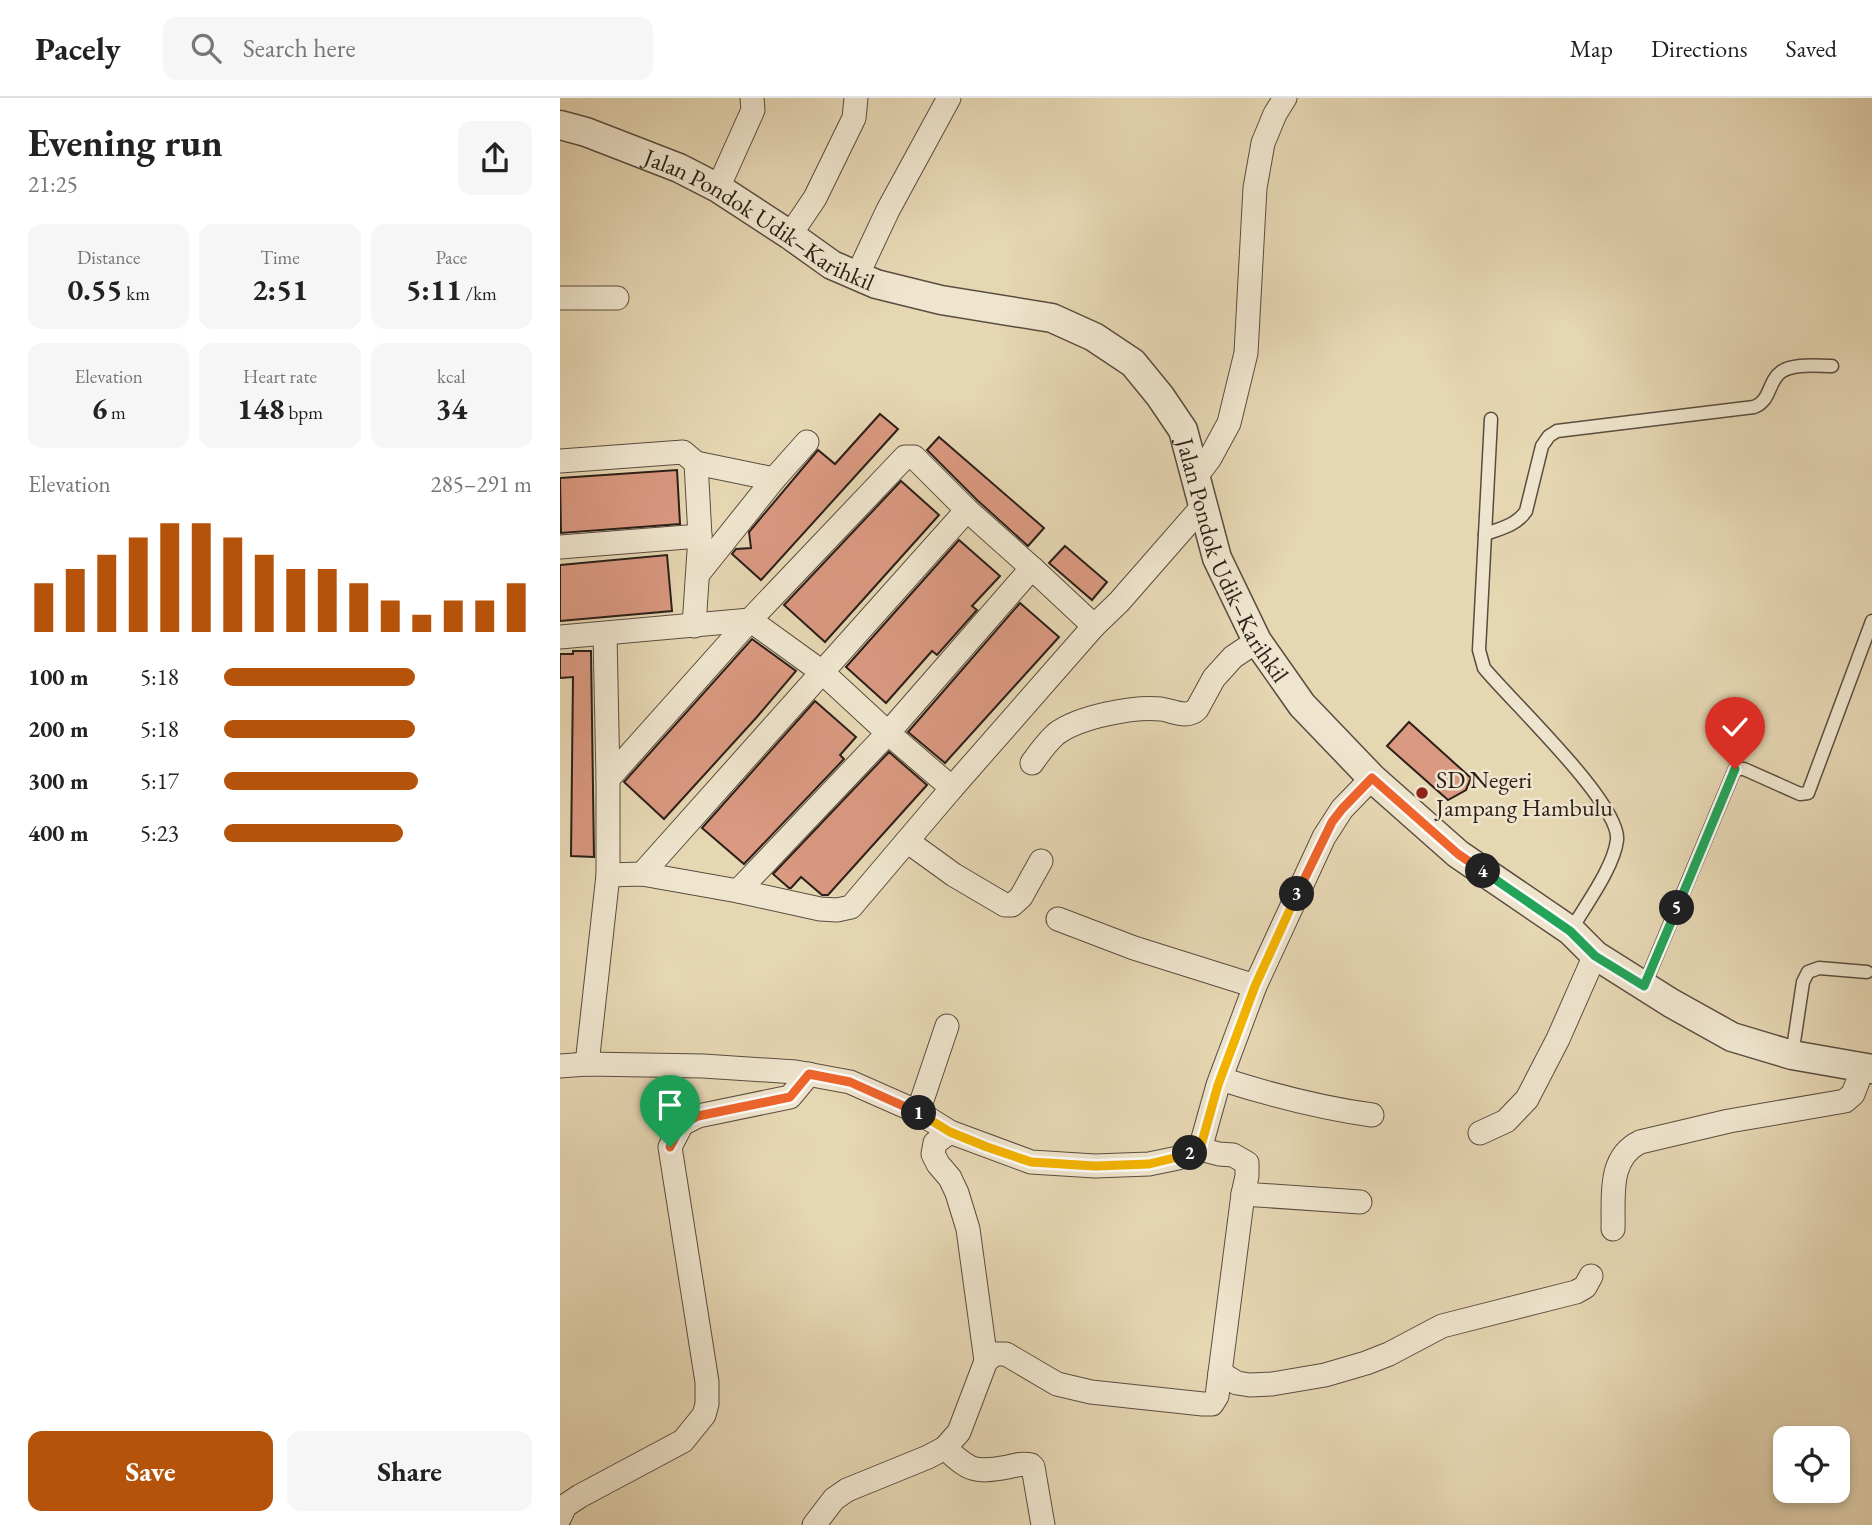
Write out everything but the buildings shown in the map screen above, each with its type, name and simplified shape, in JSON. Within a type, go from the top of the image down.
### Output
[{"type":"street","points":[[718,188],[753,110],[752,98]]},
{"type":"street","points":[[790,235],[815,198],[854,118],[856,98]]},
{"type":"street","points":[[858,276],[888,210],[949,98]]},
{"type":"street","points":[[1195,478],[1210,458],[1229,423],[1246,353],[1255,188],[1263,143],[1285,98]]},
{"type":"street","name":"Jalan Pondok Udik–Karihkil","points":[[560,125],[656,159],[718,188],[832,265],[876,284],[941,300],[1052,318],[1094,337],[1133,363],[1183,430],[1217,558],[1257,641],[1303,705],[1372,778],[1458,854],[1570,931],[1595,956],[1671,1003],[1732,1037],[1792,1055],[1868,1069]]},
{"type":"street","points":[[560,298],[617,298]]},
{"type":"street","points":[[698,574],[807,442]]},
{"type":"street","points":[[560,461],[683,452],[696,463],[774,479]]},
{"type":"street","points":[[608,779],[750,620],[905,457],[914,457],[967,510],[1094,626]]},
{"type":"street","points":[[694,626],[700,536],[696,463]]},
{"type":"street","points":[[608,875],[642,874],[820,909],[837,910],[850,906],[1094,626],[1203,506]]},
{"type":"street","points":[[642,874],[967,510]]},
{"type":"street","points":[[560,547],[700,536]]},
{"type":"street","points":[[738,891],[888,733],[1032,568]]},
{"type":"street","points":[[560,637],[750,620],[822,672],[952,788]]},
{"type":"street","points":[[587,1064],[608,875],[605,634]]},
{"type":"street","points":[[1032,763],[1057,734],[1070,725],[1111,713],[1135,710],[1161,709],[1186,715],[1194,713],[1214,678],[1233,657],[1257,641]]},
{"type":"street","points":[[1200,1149],[1221,1079],[1255,986],[1332,822],[1372,778]]},
{"type":"street","points":[[907,841],[954,876],[1005,905],[1012,905],[1021,897],[1041,861]]},
{"type":"street","points":[[1058,919],[1134,948],[1255,986]]},
{"type":"street","points":[[1480,1133],[1506,1121],[1527,1099],[1558,1039],[1595,956]]},
{"type":"street","points":[[918,1112],[947,1026]]},
{"type":"street","points":[[560,1066],[703,1066],[796,1072],[850,1082],[918,1112],[950,1132],[1031,1162],[1095,1166],[1149,1164],[1200,1149],[1233,1155],[1247,1163],[1217,1396],[1212,1404],[1091,1392],[1057,1384],[1006,1354],[995,1354],[986,1361]]},
{"type":"street","points":[[1613,1229],[1614,1178],[1623,1155],[1632,1146],[1729,1121],[1845,1101],[1853,1094],[1868,1069]]},
{"type":"street","points":[[560,1517],[565,1506],[580,1496],[683,1441],[704,1415],[707,1382],[670,1147],[682,1124],[698,1116],[790,1097],[809,1074]]},
{"type":"street","points":[[1221,1079],[1329,1109],[1373,1115]]},
{"type":"street","points":[[814,1525],[834,1499],[847,1490],[945,1448],[958,1432],[986,1361],[968,1229],[950,1178],[933,1154],[935,1143],[950,1132]]},
{"type":"street","points":[[1243,1194],[1360,1202]]},
{"type":"street","points":[[1220,1373],[1237,1383],[1250,1385],[1325,1375],[1389,1354],[1442,1326],[1576,1292],[1585,1287],[1591,1276]]},
{"type":"street","points":[[945,1448],[974,1469],[1031,1465],[1043,1525]]},
{"type":"lane","points":[[1485,534],[1522,518],[1542,446],[1549,436],[1557,431],[1754,407],[1764,401],[1777,375],[1784,370],[1832,366]]},
{"type":"lane","points":[[1491,419],[1479,650],[1484,668],[1588,781],[1616,825],[1618,837],[1602,878],[1570,931]]},
{"type":"lane","points":[[1644,986],[1735,769],[1744,769],[1800,794],[1808,793],[1872,621]]},
{"type":"lane","points":[[1792,1055],[1803,982],[1808,972],[1819,968],[1867,972]]},
{"type":"place","name":"SD Negeri Jampang Hambulu","points":[[1422,793]]},
{"type":"route","points":[[670,1147],[682,1124],[698,1116],[790,1097],[809,1074],[850,1082],[918,1112],[950,1132],[1031,1162],[1095,1166],[1149,1164],[1178,1157],[1200,1149],[1218,1085],[1255,986],[1324,837],[1342,809],[1372,778],[1458,854],[1570,931],[1595,956],[1644,986],[1735,769]]}]
